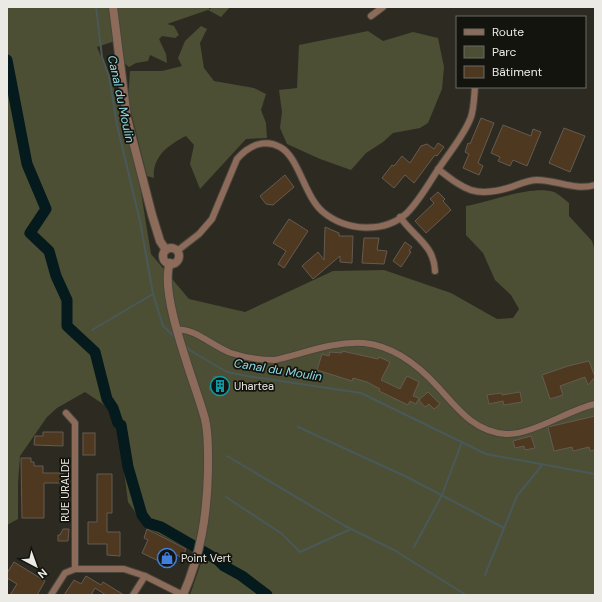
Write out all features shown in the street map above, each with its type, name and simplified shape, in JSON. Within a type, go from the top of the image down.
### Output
[{"type":"street","points":[[113,7],[126,118],[152,215],[160,241],[166,250]]},
{"type":"street","points":[[372,16],[383,7]]},
{"type":"street","points":[[176,251],[199,234],[212,220],[238,159],[243,152],[259,144],[267,142],[276,144],[287,152],[314,203],[322,211],[336,220],[353,226],[369,228],[383,225],[400,217],[413,206],[468,124],[471,116],[475,88]]},
{"type":"street","points":[[438,169],[462,188],[475,192],[508,188],[534,180],[578,187],[595,185]]},
{"type":"street","points":[[400,217],[431,251],[435,271]]},
{"type":"street","points":[[170,263],[164,259],[163,254],[166,250],[171,248],[176,251]]},
{"type":"street","points":[[170,263],[177,260],[176,251]]},
{"type":"street","points":[[51,595],[66,573],[75,569],[124,569],[145,576],[183,595],[194,569],[201,543],[208,499],[208,443],[205,420],[178,330],[169,288],[168,275],[170,263]]},
{"type":"street","points":[[178,330],[187,330],[231,353],[264,360],[275,360],[322,346],[340,343],[365,343],[378,346],[395,352],[413,364],[431,380],[462,415],[484,428],[507,434],[521,432],[595,404]]},
{"type":"street","name":"RUE URALDE","points":[[66,413],[75,423],[75,569]]},
{"type":"street","points":[[133,595],[145,576]]},
{"type":"green space","points":[[7,7],[209,7],[209,10],[212,7],[230,7],[221,17],[208,10],[167,24],[174,26],[179,35],[175,38],[162,36],[159,39],[166,54],[167,63],[150,55],[148,61],[136,63],[129,67],[124,62],[121,50],[121,39],[97,47],[131,131],[151,254],[189,299],[245,312],[333,271],[384,270],[451,293],[497,319],[513,318],[519,309],[511,295],[495,280],[483,253],[466,235],[466,206],[523,192],[545,190],[554,192],[569,203],[569,216],[592,241],[595,251],[595,595],[190,595],[203,557],[146,527],[128,502],[118,423],[106,406],[85,392],[57,408],[47,417],[20,456],[18,519],[7,525]]},
{"type":"green space","points":[[201,26],[207,29],[200,43],[204,68],[214,81],[254,88],[266,94],[261,110],[266,123],[267,138],[246,139],[200,189],[190,164],[194,145],[186,136],[173,143],[162,152],[156,164],[154,178],[147,176],[128,100],[130,71],[162,71],[182,66],[178,58],[185,41]]},
{"type":"green space","points":[[368,31],[383,41],[413,32],[438,38],[444,67],[442,89],[428,123],[420,128],[393,133],[383,142],[366,153],[351,170],[320,159],[287,144],[280,128],[282,112],[279,90],[297,88],[299,45]]},
{"type":"building","points":[[481,118],[494,123],[478,163],[483,166],[479,175],[463,168],[469,154],[465,152],[468,143],[470,144]]},
{"type":"building","points":[[503,125],[531,136],[533,129],[541,132],[527,166],[513,160],[510,166],[498,161],[500,157],[491,153]]},
{"type":"building","points":[[564,128],[585,136],[570,172],[549,163]]},
{"type":"building","points":[[438,143],[444,147],[437,156],[435,155],[414,183],[405,175],[394,188],[382,178],[392,165],[394,166],[402,156],[410,163],[421,146],[427,144],[434,149]]},
{"type":"building","points":[[285,175],[294,187],[273,205],[266,204],[260,196]]},
{"type":"building","points":[[438,192],[445,199],[443,201],[451,210],[426,233],[415,221],[434,203],[430,199]]},
{"type":"building","points":[[289,219],[308,231],[284,268],[278,264],[286,251],[273,243]]},
{"type":"building","points":[[325,227],[339,233],[339,236],[353,236],[352,263],[340,262],[340,256],[313,279],[302,266],[318,252],[324,260]]},
{"type":"building","points":[[364,238],[379,238],[377,250],[387,251],[384,264],[362,263]]},
{"type":"building","points":[[405,242],[412,247],[409,251],[411,252],[401,267],[393,261]]},
{"type":"building","points":[[342,351],[378,359],[379,357],[390,362],[381,380],[400,389],[407,376],[419,382],[413,396],[419,398],[416,404],[410,401],[408,405],[379,391],[380,389],[367,382],[353,378],[352,381],[317,370],[322,354],[329,356],[330,352],[342,353]]},
{"type":"building","points":[[589,361],[595,377],[588,385],[585,377],[560,386],[563,395],[550,399],[542,375],[568,366]]},
{"type":"building","name":"Uhartea","points":[[214,376],[230,383],[225,395],[209,389]]},
{"type":"building","points":[[428,392],[440,404],[434,409],[429,404],[425,407],[419,400]]},
{"type":"building","points":[[520,392],[522,402],[504,405],[503,401],[489,404],[487,395],[501,393],[502,395]]},
{"type":"building","points":[[595,416],[595,450],[590,451],[589,447],[573,451],[572,447],[554,451],[548,427]]},
{"type":"building","points":[[43,432],[63,432],[63,446],[34,445],[35,436],[43,436]]},
{"type":"building","points":[[83,433],[95,433],[95,455],[83,455]]},
{"type":"building","points":[[531,436],[535,448],[525,450],[524,446],[515,448],[513,441]]},
{"type":"building","points":[[21,458],[31,458],[31,462],[34,462],[34,466],[43,466],[43,473],[63,473],[63,483],[44,483],[44,518],[22,518]]},
{"type":"building","points":[[97,474],[112,474],[112,513],[107,513],[107,532],[120,532],[120,556],[107,555],[107,544],[88,544],[88,522],[97,522]]},
{"type":"building","points":[[63,529],[69,529],[68,541],[58,541],[58,535],[60,535]]},
{"type":"building","points":[[147,529],[186,549],[182,558],[177,555],[171,567],[142,553],[148,540],[144,538]]},
{"type":"building","points":[[14,562],[45,581],[37,595],[10,595],[17,584],[7,578],[7,573]]},
{"type":"building","points":[[86,576],[101,585],[103,582],[124,595],[106,595],[95,588],[91,595],[64,595],[74,580],[81,584]]},
{"type":"waterway","name":"Canal du Moulin","points":[[96,7],[102,57],[109,76],[117,125],[140,221],[153,294],[163,326],[176,338]]},
{"type":"waterway","points":[[7,60],[27,164],[46,209],[30,233],[49,251],[56,276],[67,300],[67,326],[95,352],[107,399],[113,408],[118,423],[121,425],[128,467],[142,515],[148,523],[161,527],[218,560],[224,566],[242,576],[267,595]]},
{"type":"waterway","points":[[92,330],[153,294]]},
{"type":"waterway","name":"Canal du Moulin","points":[[184,344],[191,351],[227,372],[361,393],[486,454],[595,474]]},
{"type":"waterway","points":[[298,427],[407,477],[504,528]]},
{"type":"waterway","points":[[414,547],[442,495],[462,442]]},
{"type":"waterway","points":[[227,456],[345,526],[394,550],[466,595]]},
{"type":"waterway","points":[[485,575],[517,496],[543,464]]},
{"type":"waterway","points":[[226,497],[282,534],[300,552],[351,529]]},
{"type":"place","name":"Uhartea","points":[[220,386]]},
{"type":"place","name":"Point Vert","points":[[167,558]]}]
